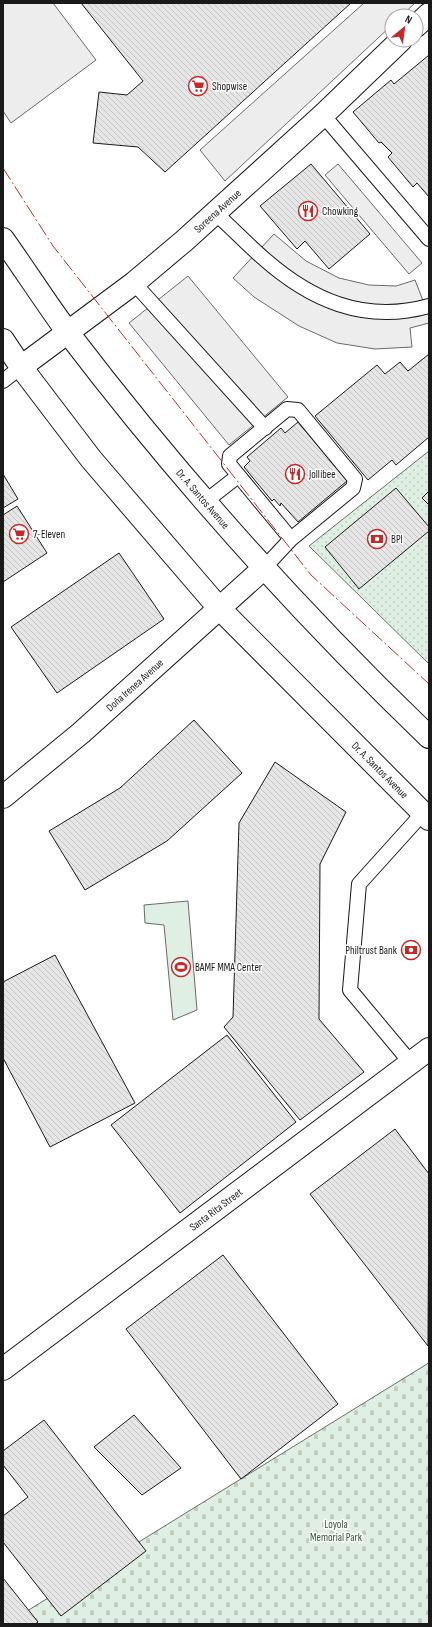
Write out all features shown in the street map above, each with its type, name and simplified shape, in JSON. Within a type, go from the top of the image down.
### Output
[{"type":"street","name":"Soreena Avenue","points":[[21,367],[134,283],[184,242],[323,115],[393,48]]},
{"type":"street","name":"Dr. A. Santos Avenue","points":[[3,239],[68,332],[124,404],[206,502],[263,568],[429,737]]},
{"type":"street","name":"Dr. A. Santos Avenue","points":[[3,340],[21,367],[91,459],[219,608],[426,816]]},
{"type":"street","name":"Doña Irenea Avenue","points":[[3,797],[81,733],[263,568]]},
{"type":"street","name":"Santa Rita Street","points":[[3,1369],[429,1049]]},
{"type":"lane","points":[[323,115],[429,239]]},
{"type":"lane","points":[[215,213],[262,257],[293,281],[335,304],[371,312],[412,310],[429,306]]},
{"type":"lane","points":[[134,283],[265,428]]},
{"type":"lane","points":[[3,381],[21,367]]},
{"type":"lane","points":[[263,568],[291,539],[353,488],[355,479],[298,410],[288,409],[230,456],[229,464],[291,539]]},
{"type":"lane","points":[[206,502],[238,476]]},
{"type":"lane","points":[[411,1063],[350,990],[359,884],[426,816]]},
{"type":"green space","points":[[429,451],[429,664],[309,546]]},
{"type":"green space","name":"BAMF MMA Center","points":[[188,901],[197,1010],[173,1020],[164,925],[145,923],[144,905]]},
{"type":"green space","name":"Loyola Memorial Park","points":[[429,1362],[429,1624],[6,1624],[427,1364]]},
{"type":"shaded area","points":[[3,3],[53,3],[96,60],[11,123],[3,111]]},
{"type":"shaded area","points":[[364,3],[415,3],[410,8],[384,8],[384,32],[225,181],[200,150]]},
{"type":"shaded area","points":[[338,164],[422,263],[409,274],[325,175]]},
{"type":"shaded area","points":[[274,234],[306,261],[339,278],[369,285],[396,286],[415,280],[429,316],[429,323],[410,328],[412,347],[375,349],[337,343],[299,326],[254,297],[233,278]]},
{"type":"shaded area","points":[[188,276],[288,397],[229,445],[129,323]]},
{"type":"building","name":"Shopwise","points":[[81,3],[351,3],[165,172],[138,147],[93,143],[99,92],[127,95],[143,81]]},
{"type":"building","points":[[429,55],[429,197],[417,183],[413,187],[388,157],[392,153],[381,142],[379,143],[353,112],[391,80],[394,84]]},
{"type":"building","name":"Chowking","points":[[311,164],[370,234],[329,269],[305,241],[297,249],[260,206]]},
{"type":"building","points":[[429,354],[429,437],[396,465],[392,460],[368,480],[315,416],[377,365],[385,374],[400,362],[408,371]]},
{"type":"building","name":"Jollibee","points":[[298,422],[347,481],[298,522],[281,503],[280,506],[274,499],[272,501],[244,467],[250,461],[247,457],[281,428],[285,433]]},
{"type":"building","points":[[3,474],[18,499],[3,508]]},
{"type":"building","name":"BPI","points":[[396,488],[429,527],[429,531],[359,589],[325,547]]},
{"type":"building","points":[[429,491],[429,505],[422,498]]},
{"type":"building","name":"7-Eleven","points":[[17,506],[47,553],[3,582],[3,515]]},
{"type":"building","points":[[119,553],[164,619],[57,693],[11,627]]},
{"type":"building","points":[[194,720],[242,773],[167,841],[85,890],[49,831],[120,788]]},
{"type":"building","points":[[275,762],[346,812],[320,864],[319,1019],[364,1072],[300,1120],[224,1027],[233,1017],[239,823]]},
{"type":"building","points":[[55,955],[135,1103],[50,1147],[3,1058],[3,982]]},
{"type":"building","points":[[227,1035],[296,1122],[180,1213],[111,1125]]},
{"type":"building","points":[[395,1129],[429,1174],[428,1346],[310,1194]]},
{"type":"building","points":[[223,1255],[338,1404],[241,1479],[126,1329]]},
{"type":"building","points":[[134,1415],[181,1468],[142,1495],[94,1447]]},
{"type":"building","points":[[44,1420],[146,1551],[61,1616],[3,1542],[3,1516],[28,1497],[3,1465],[3,1451]]},
{"type":"building","points":[[3,1578],[38,1622],[35,1624],[3,1624]]},
{"type":"power","points":[[3,168],[53,246],[311,575],[429,684]]},
{"type":"place","name":"Shopwise","points":[[198,86]]},
{"type":"place","name":"Chowking","points":[[308,211]]},
{"type":"place","name":"Jollibee","points":[[295,474]]},
{"type":"place","name":"7-Eleven","points":[[19,534]]},
{"type":"place","name":"BPI","points":[[377,539]]},
{"type":"place","name":"Philtrust Bank","points":[[411,950]]},
{"type":"place","name":"BAMF MMA Center","points":[[181,967]]}]
